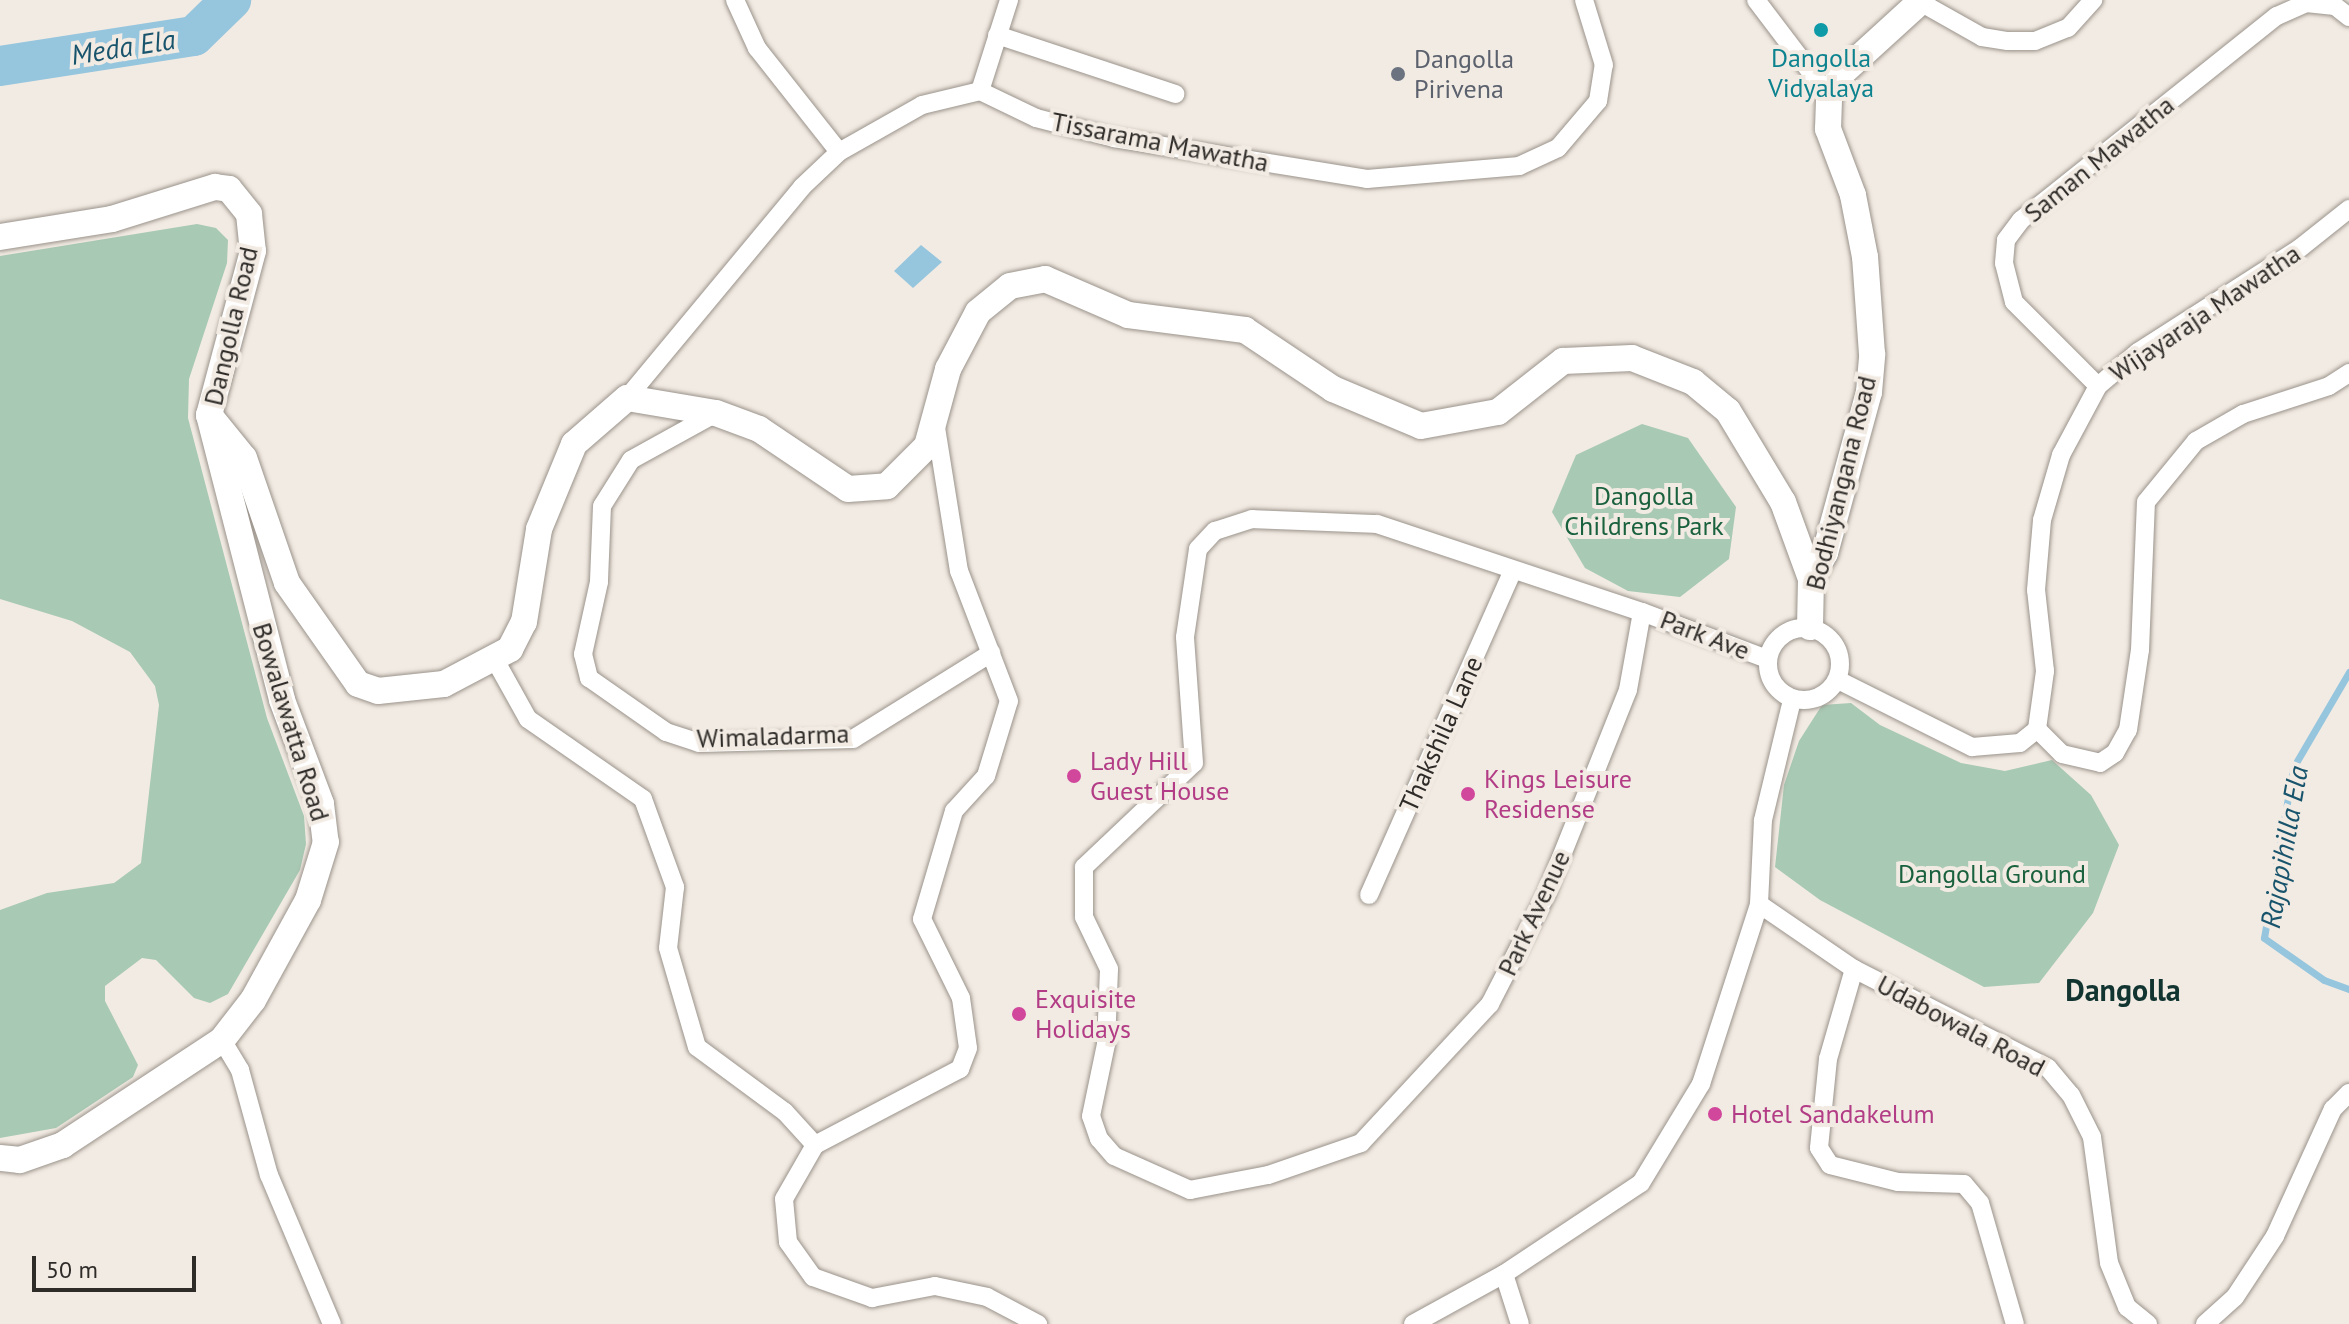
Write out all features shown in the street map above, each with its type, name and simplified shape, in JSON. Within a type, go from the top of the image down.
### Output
[{"type":"street","points":[[735,0],[757,48],[839,152]]},
{"type":"street","points":[[627,398],[802,187],[839,152],[922,105],[980,91],[1009,0]]},
{"type":"street","name":"Tissarama Mawatha","points":[[980,91],[1036,118],[1114,138],[1367,179],[1519,166],[1558,148],[1598,101],[1604,65],[1584,0]]},
{"type":"street","points":[[1756,0],[1829,96],[1841,74],[1921,1],[1982,37],[2035,41],[2068,28],[2093,0]]},
{"type":"street","name":"Saman Mawatha","points":[[2098,386],[2014,302],[2004,263],[2006,240],[2021,220],[2277,16],[2306,3],[2335,6],[2349,17]]},
{"type":"street","points":[[997,35],[1175,94]]},
{"type":"street","name":"Bodhiyangana Road","points":[[1810,627],[1811,579],[1825,553],[1869,392],[1872,354],[1865,257],[1853,195],[1828,129],[1829,96]]},
{"type":"street","name":"Dangolla Road","points":[[0,237],[112,219],[215,187],[229,189],[249,214],[253,251],[209,415],[244,458],[287,583],[358,684],[378,691],[444,684],[510,649],[524,622],[539,529],[574,444],[627,398]]},
{"type":"street","name":"Wijayaraja Mawatha","points":[[2037,729],[2045,671],[2036,590],[2042,520],[2061,455],[2098,386],[2138,352],[2300,248],[2349,209]]},
{"type":"street","points":[[627,398],[716,413],[759,429],[848,489],[887,486],[927,446],[936,427],[948,369],[978,312],[1010,286],[1045,279],[1128,315],[1245,330],[1333,389],[1421,426],[1498,412],[1563,361],[1632,358],[1693,382],[1728,411],[1783,502],[1811,579]]},
{"type":"street","points":[[1838,680],[1972,747],[2020,743],[2037,729],[2062,754],[2100,763],[2115,753],[2128,730],[2140,650],[2146,502],[2196,441],[2243,414],[2329,386],[2349,373]]},
{"type":"street","name":"Wimaladarma","points":[[716,413],[631,460],[602,506],[599,582],[583,654],[589,678],[666,732],[699,743],[853,739],[991,653]]},
{"type":"street","name":"Bowalawatta Road","points":[[0,1158],[20,1160],[63,1145],[222,1040],[253,1000],[308,900],[326,842],[321,804],[282,700],[209,415]]},
{"type":"street","points":[[936,427],[959,571],[1009,701],[986,776],[954,811],[922,919],[961,998],[968,1048],[960,1069],[815,1145],[784,1199],[788,1242],[813,1277],[872,1298],[935,1286],[987,1297],[1038,1324]]},
{"type":"street","name":"Park Avenue","points":[[1252,519],[1377,524],[1512,572],[1642,612],[1628,690],[1546,895],[1490,1004],[1361,1143],[1268,1175],[1190,1190],[1114,1156],[1099,1139],[1091,1116],[1106,1044],[1109,969],[1084,917],[1084,867],[1194,763],[1185,637],[1198,549],[1215,531],[1252,519]]},
{"type":"street","name":"Thakshila Lane","points":[[1369,895],[1512,572]]},
{"type":"street","name":"Park Ave","points":[[1642,612],[1767,659]]},
{"type":"street","points":[[1810,627],[1837,647],[1838,680],[1814,701],[1792,700],[1772,685],[1767,659],[1786,631],[1810,627]]},
{"type":"street","points":[[494,658],[528,719],[643,799],[675,887],[668,948],[697,1047],[785,1112],[815,1145]]},
{"type":"street","points":[[1413,1324],[1504,1274],[1641,1183],[1701,1084],[1759,904],[1763,820],[1792,700]]},
{"type":"street","name":"Udabowala Road","points":[[1759,904],[1854,969],[2048,1068],[2071,1095],[2092,1137],[2109,1263],[2127,1307],[2148,1324]]},
{"type":"street","points":[[1854,969],[1828,1059],[1819,1148],[1830,1165],[1898,1182],[1964,1184],[1980,1203],[2015,1324]]},
{"type":"street","points":[[222,1040],[240,1070],[269,1175],[332,1324]]},
{"type":"street","points":[[2205,1324],[2235,1297],[2275,1236],[2333,1109],[2349,1093]]},
{"type":"street","points":[[1504,1274],[1520,1324]]},
{"type":"green space","points":[[197,224],[216,228],[228,240],[227,263],[189,379],[188,418],[267,718],[304,816],[306,844],[300,870],[228,994],[210,1003],[194,998],[156,960],[142,958],[105,986],[105,1001],[138,1065],[133,1077],[56,1128],[0,1138],[0,910],[47,893],[114,883],[141,863],[159,705],[155,686],[130,652],[72,621],[0,599],[0,256]]},
{"type":"green space","name":"Dangolla Childrens Park","points":[[1642,424],[1688,438],[1736,507],[1729,559],[1680,597],[1628,591],[1585,568],[1552,512],[1576,455]]},
{"type":"green space","name":"Dangolla Ground","points":[[1851,703],[1880,725],[1961,763],[2005,771],[2052,760],[2091,795],[2119,845],[2093,913],[2039,983],[1984,987],[1820,900],[1775,867],[1784,785],[1799,741],[1822,705]]},
{"type":"water","points":[[921,245],[942,262],[913,288],[894,271]]},
{"type":"waterway","name":"Meda Ela","points":[[0,66],[194,36],[231,0]]},
{"type":"waterway","name":"Rajapihilla Ela","points":[[2349,672],[2293,768],[2264,938],[2324,980],[2349,989]]},
{"type":"place","name":"Dangolla Vidyalaya","points":[[1821,30]]},
{"type":"place","name":"Dangolla Pirivena","points":[[1398,74]]},
{"type":"place","name":"Lady Hill Guest House","points":[[1074,776]]},
{"type":"place","name":"Kings Leisure Residense","points":[[1468,794]]},
{"type":"place","name":"Exquisite Holidays","points":[[1019,1014]]},
{"type":"place","name":"Hotel Sandakelum","points":[[1715,1114]]},
{"type":"district","name":"Dangolla","points":[[2123,990]]}]
